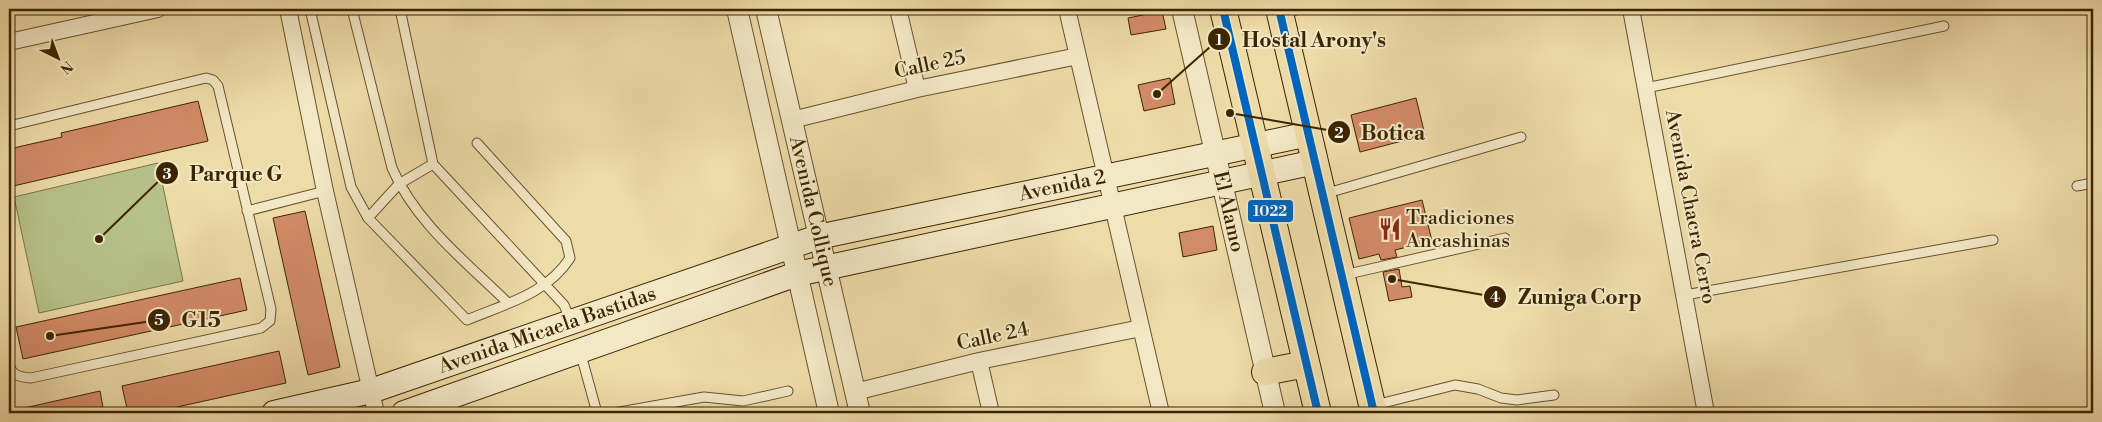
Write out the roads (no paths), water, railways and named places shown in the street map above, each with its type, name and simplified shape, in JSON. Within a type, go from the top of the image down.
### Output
[{"type":"main road","points":[[1224,9],[1318,413]]},
{"type":"main road","points":[[1287,10],[1315,162],[1373,409]]},
{"type":"main road","name":"Avenida 2","points":[[818,237],[1309,134]]},
{"type":"main road","name":"Avenida 2","points":[[825,266],[1315,162]]},
{"type":"main road","name":"Avenida Micaela Bastidas","points":[[274,413],[370,390],[818,237]]},
{"type":"main road","name":"Avenida Micaela Bastidas","points":[[404,413],[797,274],[825,266]]},
{"type":"main road","points":[[711,274],[720,276],[728,285],[723,300]]},
{"type":"main road","points":[[571,322],[580,351]]},
{"type":"main road","points":[[1265,372],[1306,364]]},
{"type":"street","points":[[9,42],[158,9]]},
{"type":"street","points":[[288,9],[325,191],[376,413]]},
{"type":"street","points":[[737,9],[829,413]]},
{"type":"street","name":"Avenida Collique","points":[[766,9],[860,413]]},
{"type":"street","points":[[898,9],[917,89]]},
{"type":"street","points":[[1067,9],[1161,413]]},
{"type":"street","name":"El Alamo","points":[[1182,9],[1275,413]]},
{"type":"street","name":"Avenida Chacra Cerro","points":[[1632,9],[1706,413]]},
{"type":"street","name":"Calle 25","points":[[792,120],[917,89],[1078,56]]},
{"type":"street","name":"Calle 24","points":[[855,392],[979,361],[1141,328]]},
{"type":"street","points":[[979,361],[991,413]]},
{"type":"lane","points":[[310,9],[351,187],[368,218],[467,320],[545,287],[561,273],[570,258],[566,241],[477,144]]},
{"type":"lane","points":[[352,9],[392,168],[399,184],[420,216],[508,303]]},
{"type":"lane","points":[[400,9],[433,164],[545,287],[564,305],[571,322]]},
{"type":"lane","points":[[1646,88],[1944,26]]},
{"type":"lane","points":[[9,126],[206,78],[213,80],[218,86],[271,309],[270,321],[261,328],[31,378],[18,377],[10,369],[9,364]]},
{"type":"lane","points":[[1323,194],[1521,137]]},
{"type":"lane","points":[[368,218],[399,184],[433,164]]},
{"type":"lane","points":[[2077,186],[2093,183]]},
{"type":"lane","points":[[247,211],[325,191]]},
{"type":"lane","points":[[1342,275],[1505,238]]},
{"type":"lane","points":[[1685,295],[1993,240]]},
{"type":"lane","points":[[580,351],[597,413]]},
{"type":"lane","points":[[1373,409],[1454,385],[1478,389],[1501,398],[1517,400],[1554,395]]},
{"type":"lane","points":[[614,413],[704,397],[743,401],[788,391]]},
{"type":"place","name":"Hostal Arony's","points":[[1157,94]]},
{"type":"place","name":"Botica","points":[[1230,113]]},
{"type":"place","name":"Tradiciones Ancashinas","points":[[1390,229]]},
{"type":"place","name":"Parque G","points":[[99,239]]},
{"type":"place","name":"Zuniga Corp","points":[[1392,279]]},
{"type":"place","name":"G15","points":[[50,336]]}]
